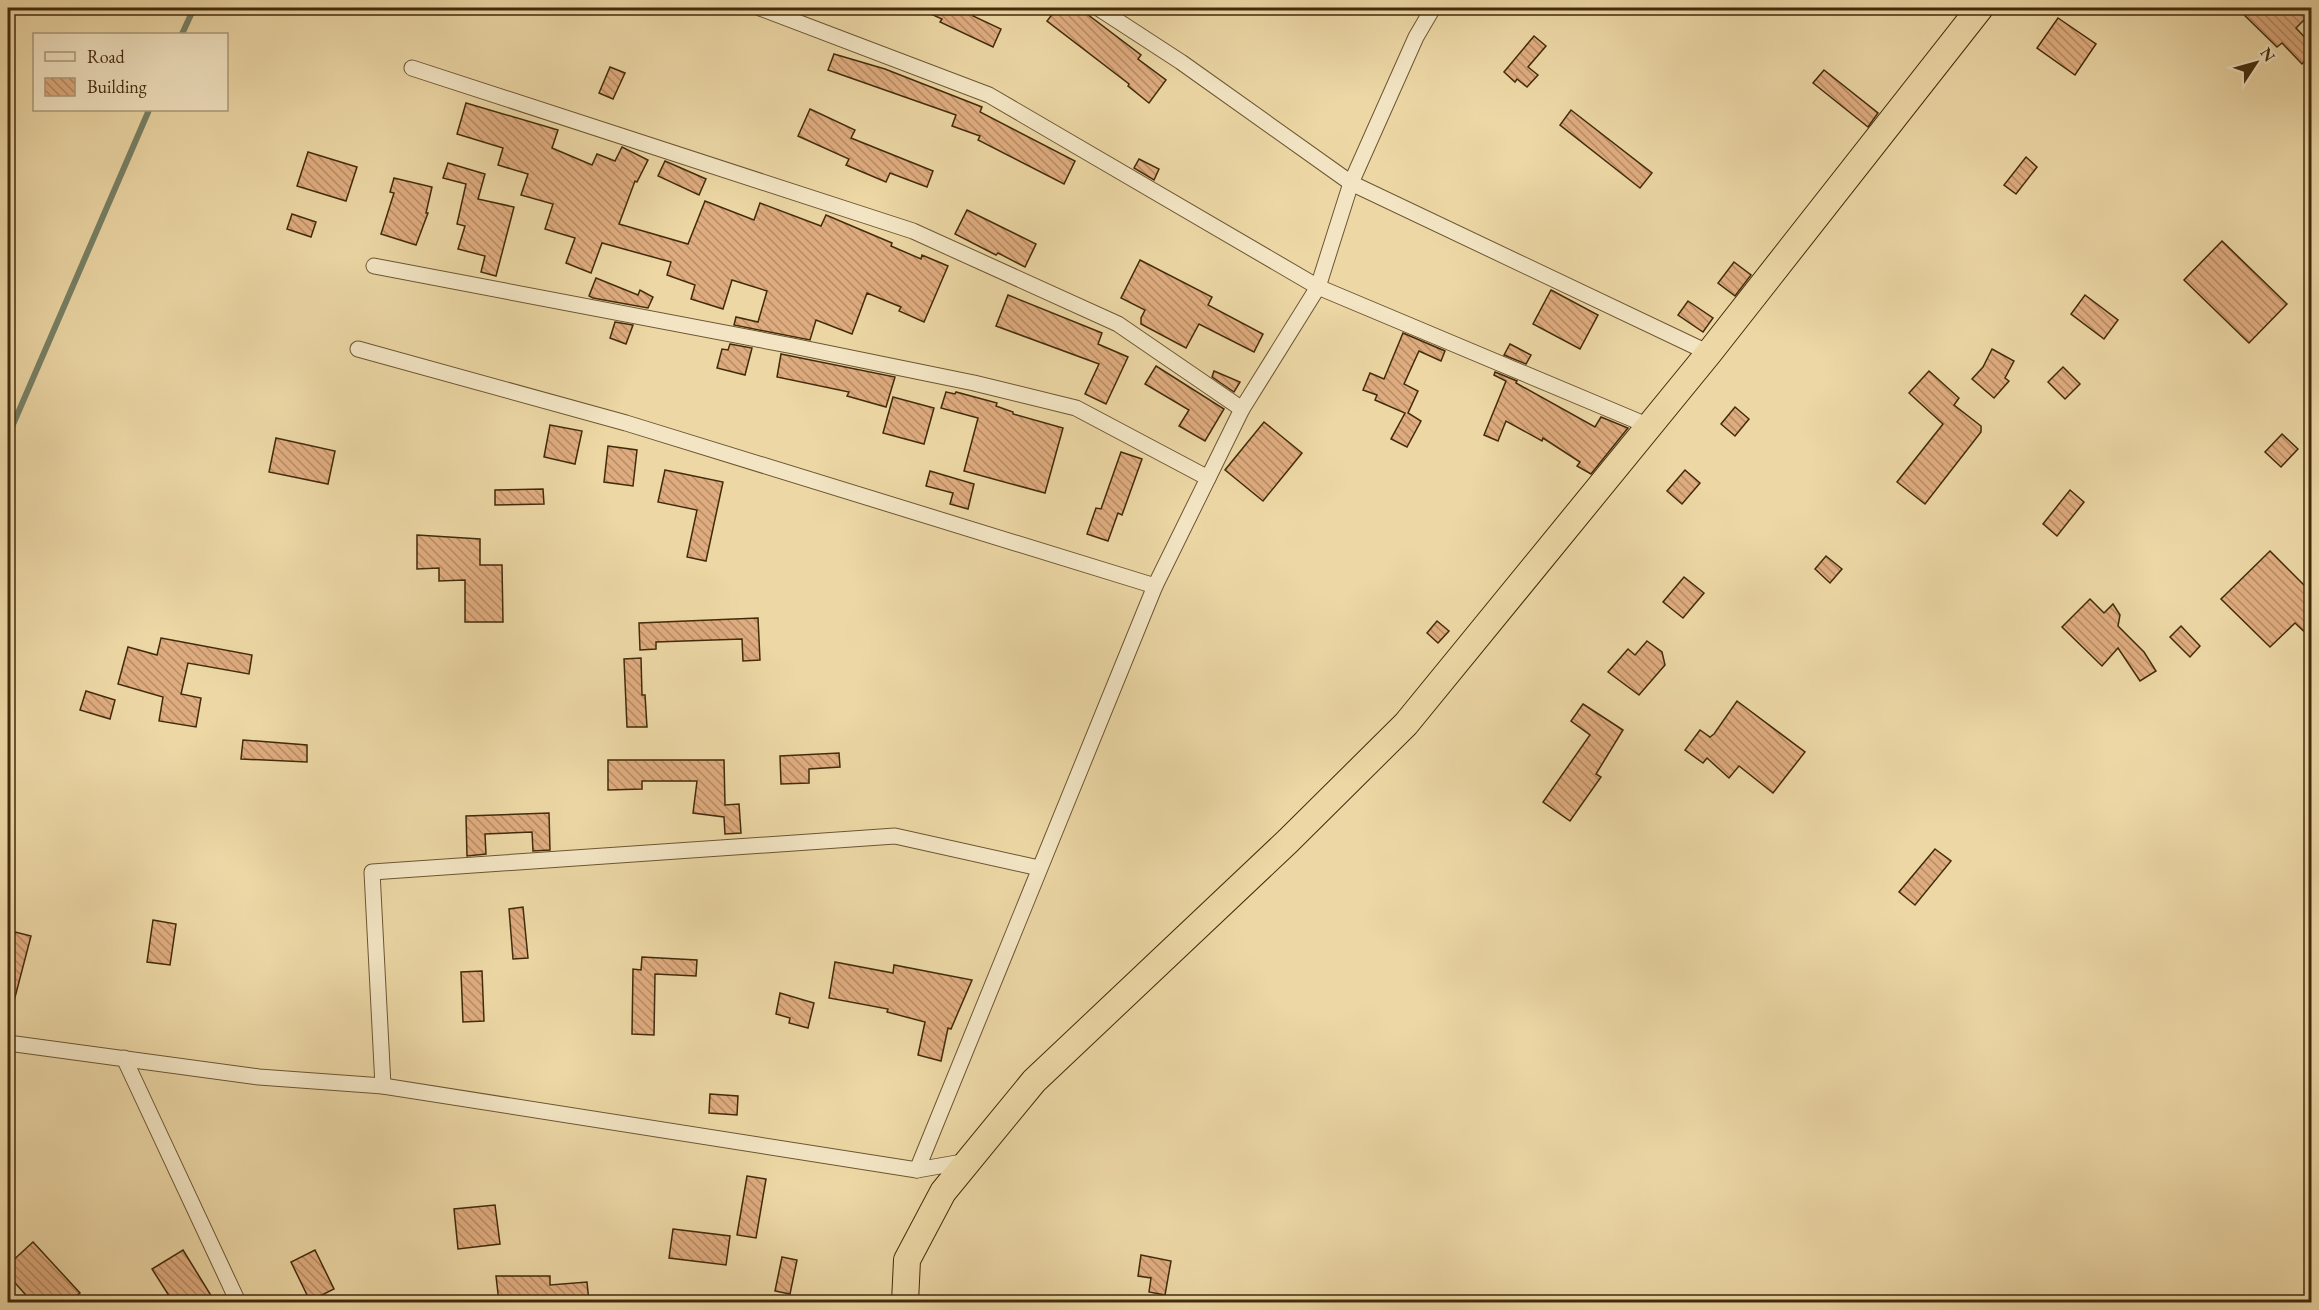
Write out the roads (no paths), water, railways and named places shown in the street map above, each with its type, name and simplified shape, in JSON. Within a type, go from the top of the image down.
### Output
[{"type":"highway","points":[[905,1302],[908,1260],[943,1192],[1034,1081],[1288,841],[1406,724],[1709,353],[1980,8]]},
{"type":"street","points":[[760,8],[989,94],[1318,287],[1649,426]]},
{"type":"street","points":[[1098,8],[1181,62],[1350,183],[1709,353]]},
{"type":"street","points":[[917,1170],[1155,586],[1242,409],[1318,287],[1350,183],[1416,37],[1433,8]]},
{"type":"street","points":[[412,68],[913,231],[1118,324],[1242,409]]},
{"type":"street","points":[[375,266],[793,346],[974,383],[1076,408],[1208,477]]},
{"type":"street","points":[[358,348],[626,423],[1155,586]]},
{"type":"street","points":[[383,1086],[372,872],[895,836],[1039,868]]},
{"type":"street","points":[[8,1043],[259,1077],[383,1086],[917,1170],[968,1161]]},
{"type":"street","points":[[124,1058],[238,1302]]},
{"type":"waterway","points":[[182,33],[194,8]]},
{"type":"waterway","points":[[8,436],[149,111]]}]
